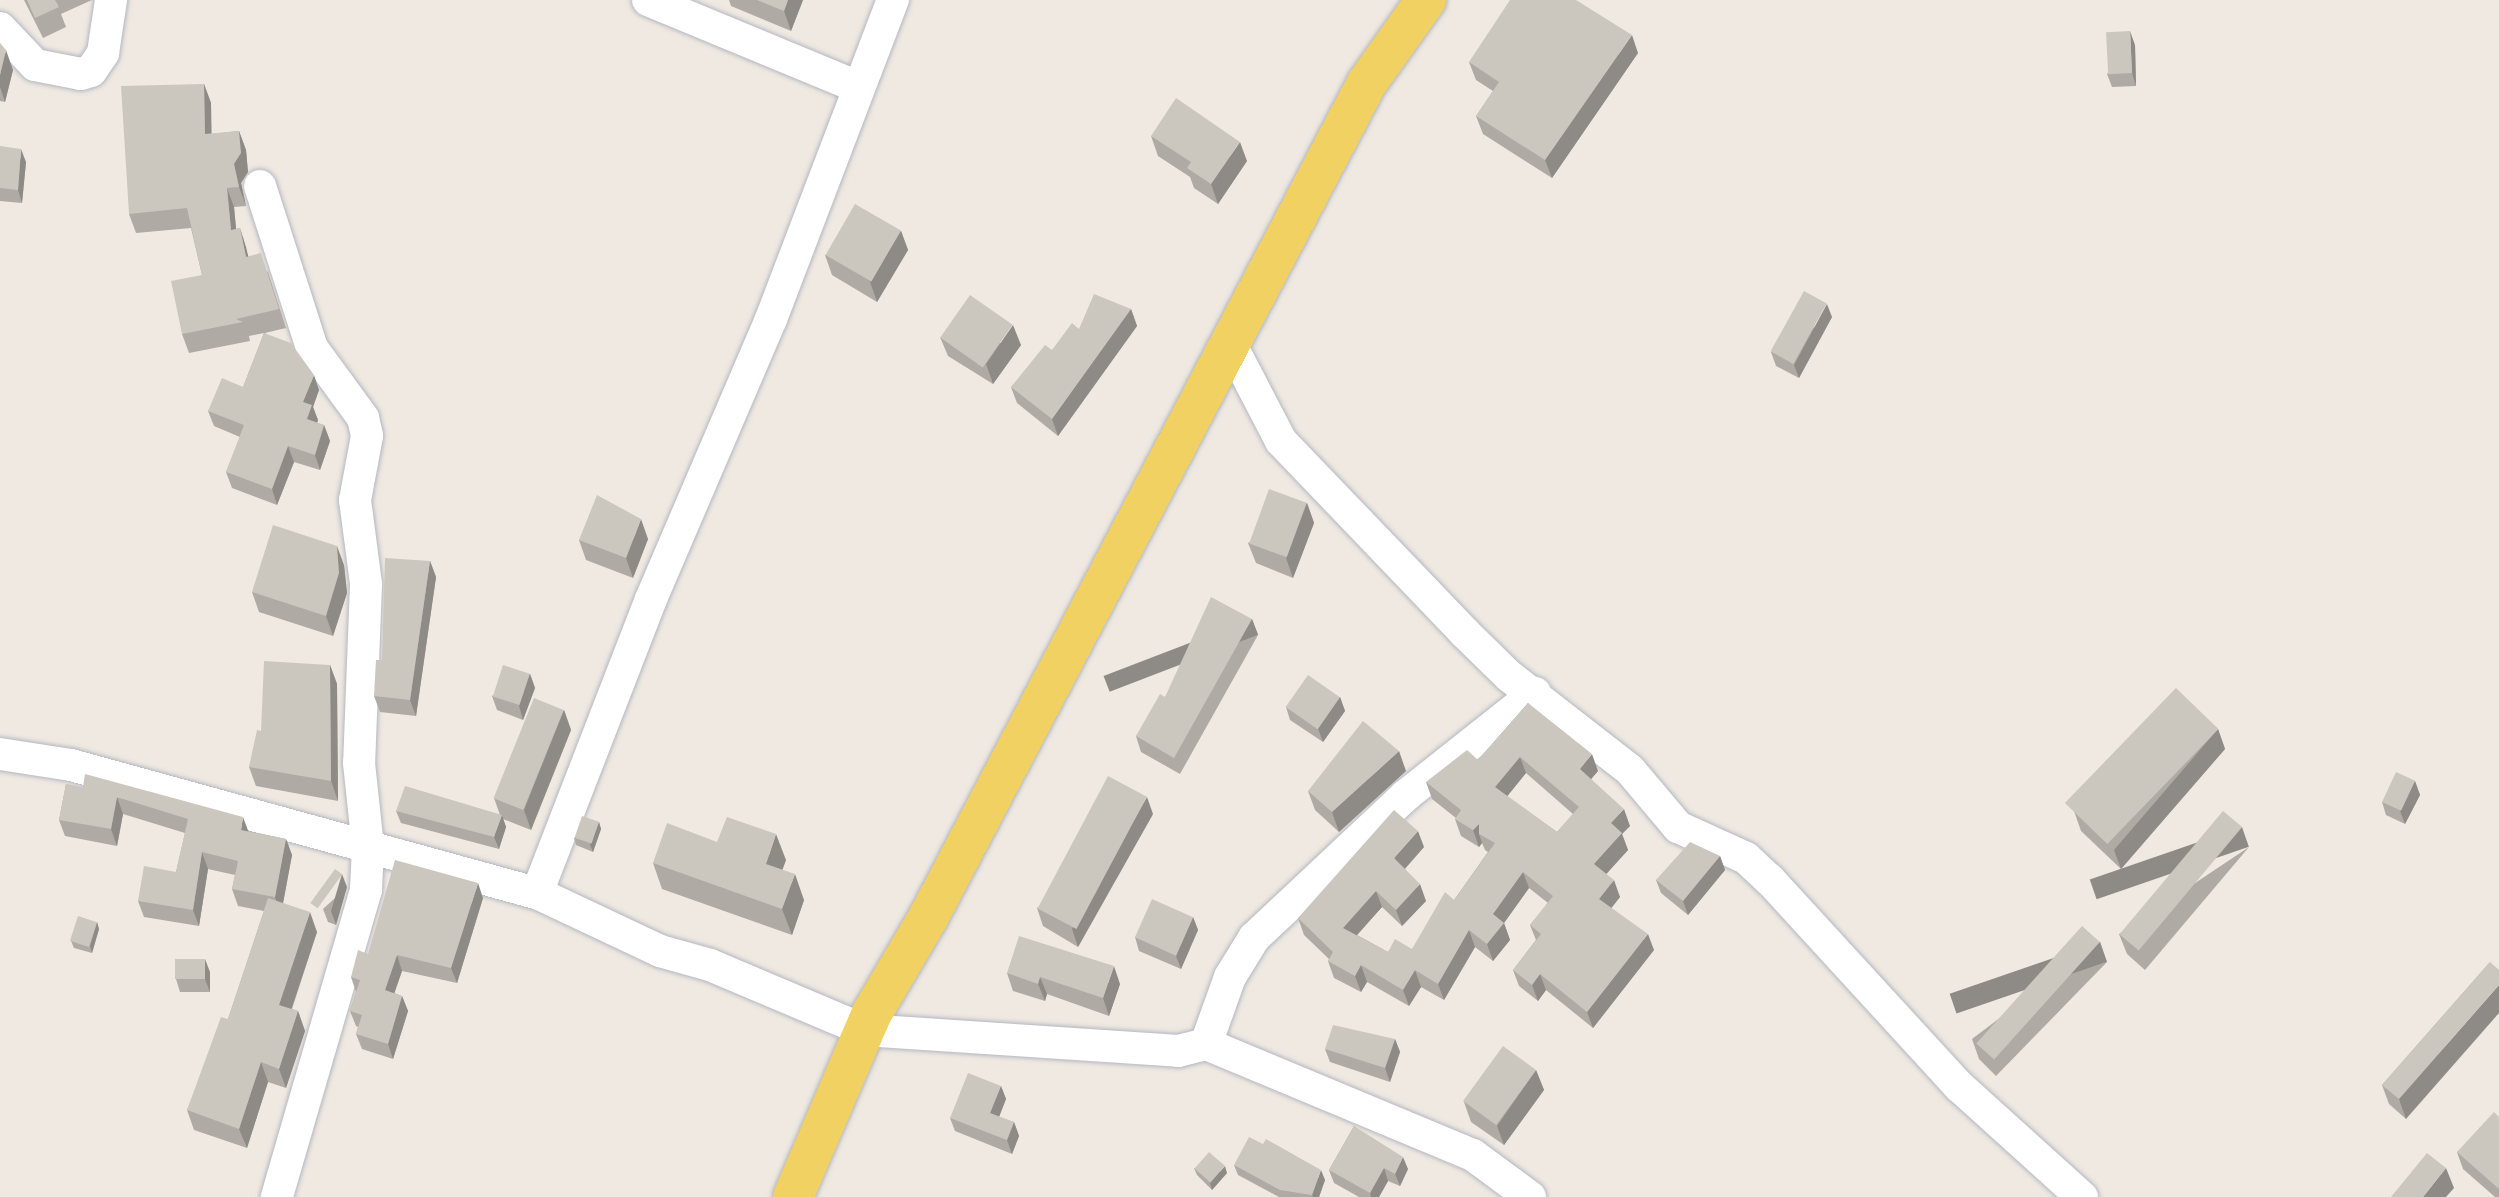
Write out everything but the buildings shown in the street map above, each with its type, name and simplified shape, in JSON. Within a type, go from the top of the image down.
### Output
[{"type":"main road","points":[[793,1197],[864,1030],[1367,83],[1426,0]]},
{"type":"street","points":[[0,28],[35,65],[81,74],[91,71],[103,53],[111,0]]},
{"type":"street","points":[[648,0],[858,87]]},
{"type":"street","points":[[537,893],[651,599],[771,319],[893,0]]},
{"type":"street","points":[[260,186],[312,348],[366,426],[355,500],[366,584],[359,763],[368,847],[366,890],[277,1197]]},
{"type":"street","points":[[1230,343],[1293,456],[1509,676],[1535,693],[1630,770],[1678,827],[1746,858],[1770,880],[1959,1086],[2082,1197]]},
{"type":"street","points":[[1206,1044],[1230,977],[1254,938],[1405,796],[1535,693]]},
{"type":"street","points":[[0,754],[71,765],[537,893],[660,951],[710,965],[864,1030],[1178,1051],[1206,1044],[1473,1155],[1530,1197]]}]
